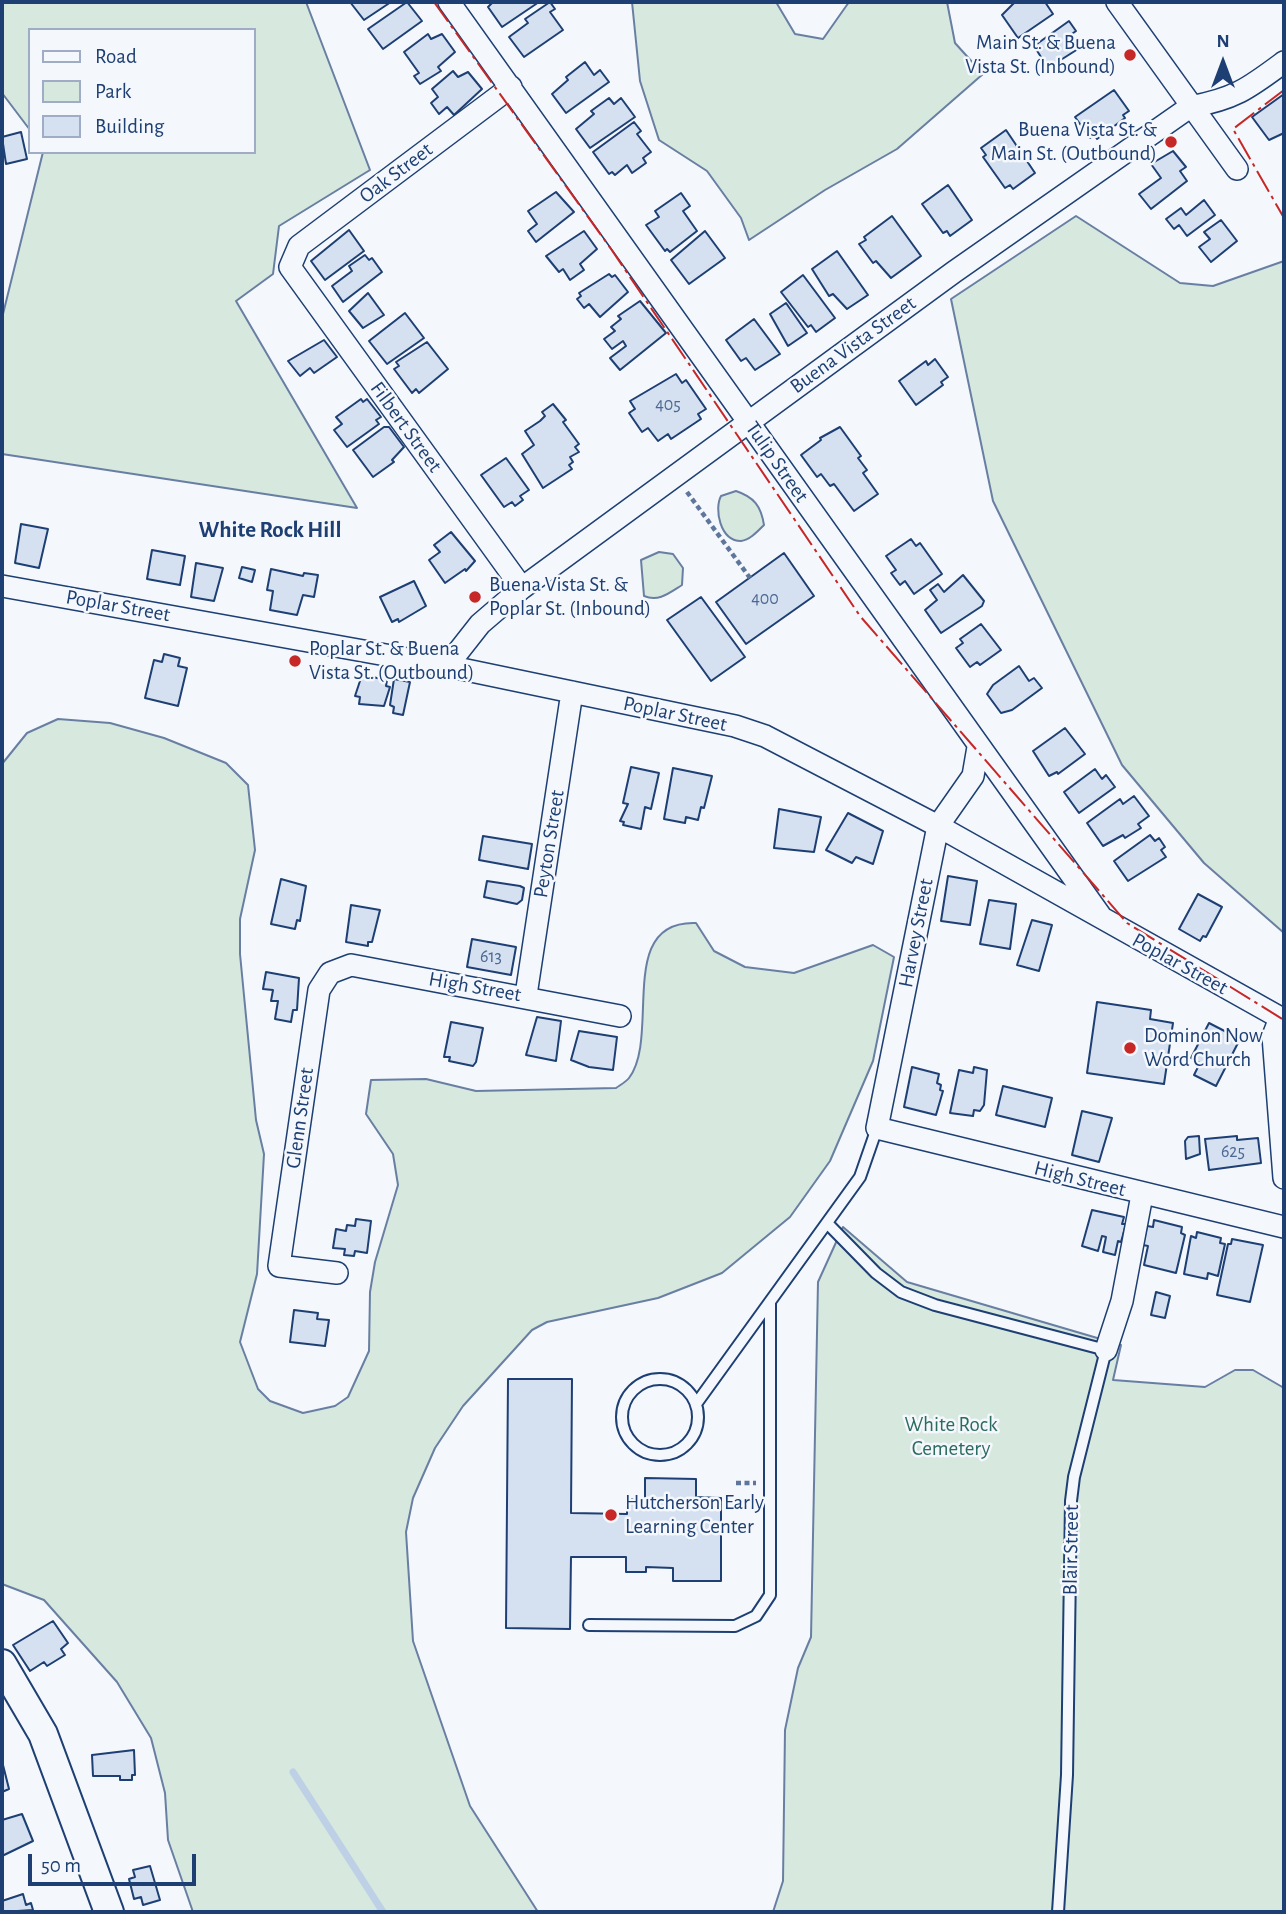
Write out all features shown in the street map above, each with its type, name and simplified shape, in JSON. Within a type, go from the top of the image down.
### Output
[{"type":"main road","points":[[2,1664],[43,1734],[109,1912]]},
{"type":"street","name":"Tulip Street","points":[[449,2],[1105,922]]},
{"type":"street","points":[[1116,2],[1237,169]]},
{"type":"street","name":"Buena Vista Street","points":[[447,666],[480,624],[522,588],[748,421],[1190,107],[1222,102],[1241,93],[1284,61]]},
{"type":"street","name":"Oak Street","points":[[289,267],[299,246],[511,87]]},
{"type":"street","name":"Filbert Street","points":[[289,267],[522,588]]},
{"type":"street","name":"Poplar Street","points":[[2,586],[447,666],[735,726],[765,736],[938,826],[1282,1019]]},
{"type":"street","name":"Peyton Street","points":[[526,995],[572,692]]},
{"type":"street","name":"Harvey Street","points":[[877,1128],[938,826],[972,776],[978,747]]},
{"type":"street","name":"High Street","points":[[330,973],[351,965],[526,995],[620,1016]]},
{"type":"street","name":"Glenn Street","points":[[330,973],[319,990],[279,1265],[337,1273]]},
{"type":"street","points":[[1282,1019],[1273,1037],[1284,1178]]},
{"type":"street","name":"High Street","points":[[877,1128],[1142,1195],[1284,1227]]},
{"type":"street","name":"Blair Street","points":[[1106,1350],[1122,1301],[1142,1195]]},
{"type":"lane","points":[[696,1404],[681,1385],[658,1378],[646,1380],[627,1396],[621,1419],[624,1431],[641,1451],[653,1455],[679,1450],[696,1430],[696,1404],[860,1177],[877,1128]]},
{"type":"lane","points":[[827,1223],[876,1273],[901,1292],[935,1305],[1106,1350]]},
{"type":"lane","points":[[589,1625],[735,1626],[756,1616],[770,1595],[770,1302]]},
{"type":"lane","name":"Blair Street","points":[[1058,1912],[1067,1775],[1071,1501],[1074,1477],[1106,1350]]},
{"type":"path","points":[[685,488],[750,578]]},
{"type":"green space","points":[[2,2],[306,2],[370,170],[279,226],[273,274],[236,301],[357,508],[2,454],[2,318],[43,154],[256,154],[256,28],[28,28],[28,127],[2,93]]},
{"type":"green space","points":[[632,2],[776,2],[795,34],[823,39],[849,2],[947,2],[955,43],[983,74],[897,149],[825,190],[749,240],[741,218],[707,171],[659,140],[640,81]]},
{"type":"green space","points":[[1076,216],[1180,283],[1213,286],[1284,261],[1284,933],[1204,863],[1122,765],[993,501],[951,299]]},
{"type":"green space","points":[[736,491],[756,503],[764,525],[751,537],[741,541],[728,536],[720,523],[718,509],[721,496]]},
{"type":"green space","points":[[659,552],[673,554],[683,568],[682,585],[664,596],[649,598],[644,596],[641,560]]},
{"type":"green space","points":[[58,719],[110,723],[164,738],[226,763],[248,785],[255,850],[240,919],[240,954],[256,1120],[264,1154],[257,1274],[240,1342],[258,1389],[270,1401],[303,1413],[335,1406],[348,1397],[369,1351],[370,1292],[375,1262],[398,1185],[393,1154],[366,1114],[371,1080],[426,1079],[476,1091],[616,1088],[629,1078],[638,1059],[648,960],[656,940],[671,927],[696,923],[714,951],[745,967],[794,973],[873,945],[894,957],[873,1061],[830,1161],[790,1217],[722,1273],[658,1298],[547,1322],[532,1330],[463,1406],[435,1448],[413,1498],[406,1532],[413,1641],[470,1806],[538,1912],[193,1912],[168,1840],[165,1793],[151,1738],[117,1682],[44,1600],[2,1584],[2,764],[27,733]]},
{"type":"green space","name":"White Rock Cemetery","points":[[843,1227],[907,1282],[1121,1345],[1113,1380],[1205,1387],[1235,1370],[1253,1370],[1284,1388],[1284,1912],[773,1912],[783,1881],[785,1730],[798,1668],[811,1637],[818,1282]]},
{"type":"building","points":[[350,2],[391,2],[364,20]]},
{"type":"building","points":[[407,2],[422,21],[383,49],[368,29]]},
{"type":"building","points":[[493,2],[539,2],[502,27],[488,7]]},
{"type":"building","points":[[550,2],[555,9],[550,12],[563,30],[524,57],[509,37],[528,23],[525,19]]},
{"type":"building","points":[[1015,2],[1045,2],[1053,14],[1018,38],[1002,15]]},
{"type":"building","points":[[1069,21],[1076,31],[1069,36],[1078,49],[1048,68],[1034,46]]},
{"type":"building","points":[[428,34],[431,39],[442,34],[455,52],[438,67],[441,71],[420,84],[414,76],[419,73],[404,52]]},
{"type":"building","points":[[585,62],[594,75],[600,70],[609,82],[566,113],[552,94],[568,80],[566,77]]},
{"type":"building","points":[[453,71],[458,77],[468,72],[482,89],[454,115],[447,107],[439,114],[431,103],[438,97],[432,89]]},
{"type":"building","points":[[1114,90],[1129,111],[1123,115],[1125,118],[1097,139],[1094,135],[1090,138],[1075,117]]},
{"type":"building","points":[[1284,94],[1284,133],[1269,140],[1252,117]]},
{"type":"building","points":[[609,98],[614,104],[621,98],[635,117],[590,148],[576,129],[594,114],[591,111]]},
{"type":"building","points":[[634,122],[641,131],[637,134],[651,152],[643,158],[646,163],[632,173],[627,165],[615,175],[612,172],[609,174],[593,152]]},
{"type":"building","points":[[1006,130],[1035,173],[1013,189],[1010,185],[1005,188],[983,157],[986,155],[981,148]]},
{"type":"building","points":[[21,132],[27,159],[6,164],[2,137]]},
{"type":"building","points":[[1173,151],[1186,167],[1180,171],[1187,181],[1151,209],[1139,194],[1161,178],[1151,164]]},
{"type":"building","points":[[948,185],[972,220],[950,236],[947,231],[943,233],[922,204]]},
{"type":"building","points":[[556,192],[574,212],[536,242],[528,231],[537,224],[528,211]]},
{"type":"building","points":[[681,193],[690,206],[683,211],[697,231],[670,252],[667,249],[665,251],[646,225],[659,217],[655,211]]},
{"type":"building","points":[[1204,200],[1215,215],[1187,236],[1179,225],[1174,229],[1166,219],[1181,208],[1186,215]]},
{"type":"building","points":[[892,216],[921,256],[891,278],[876,261],[873,263],[859,244],[866,240],[864,237]]},
{"type":"building","points":[[1221,220],[1237,241],[1211,262],[1199,247],[1210,239],[1204,232]]},
{"type":"building","points":[[349,230],[364,251],[325,280],[311,261]]},
{"type":"building","points":[[584,231],[597,249],[580,264],[584,270],[570,280],[563,269],[559,272],[546,256]]},
{"type":"building","points":[[705,231],[725,258],[689,284],[671,260]]},
{"type":"building","points":[[837,251],[868,295],[847,309],[833,294],[829,296],[812,269]]},
{"type":"building","points":[[365,255],[369,260],[372,258],[382,272],[343,302],[332,286],[352,271],[349,266]]},
{"type":"building","points":[[609,274],[612,277],[615,275],[628,292],[600,317],[589,304],[584,308],[577,299],[581,296],[579,293]]},
{"type":"building","points":[[803,275],[835,318],[816,332],[811,325],[808,327],[781,292]]},
{"type":"building","points":[[368,293],[384,315],[363,328],[349,311]]},
{"type":"building","points":[[640,301],[666,333],[620,370],[610,358],[626,346],[623,341],[612,349],[604,339],[615,331],[611,327],[621,319],[618,316]]},
{"type":"building","points":[[786,303],[807,333],[788,346],[770,314]]},
{"type":"building","points":[[405,313],[424,338],[387,364],[369,341]]},
{"type":"building","points":[[754,319],[780,354],[755,370],[746,358],[741,361],[726,340]]},
{"type":"building","points":[[324,340],[337,357],[314,373],[310,368],[300,376],[288,361]]},
{"type":"building","points":[[427,342],[448,369],[419,393],[416,389],[412,393],[394,369],[399,366],[396,362]]},
{"type":"building","points":[[935,359],[948,377],[941,382],[943,385],[916,405],[899,381],[926,361],[928,365]]},
{"type":"building","points":[[676,374],[682,383],[686,380],[706,409],[698,414],[701,419],[671,439],[668,434],[658,441],[648,428],[642,432],[629,413],[635,409],[630,401]]},
{"type":"building","points":[[361,399],[363,402],[367,399],[381,417],[376,420],[379,424],[347,447],[334,430],[342,424],[336,417]]},
{"type":"building","points":[[553,404],[566,420],[563,422],[579,444],[575,447],[579,452],[570,457],[573,462],[569,465],[572,469],[543,488],[522,454],[534,445],[525,431],[540,421],[545,416],[542,412]]},
{"type":"building","points":[[384,427],[389,427],[404,447],[392,460],[394,462],[373,477],[353,450]]},
{"type":"building","points":[[840,427],[861,456],[858,458],[867,470],[863,473],[878,494],[854,511],[834,484],[830,486],[821,474],[817,477],[801,455],[821,440],[820,438]]},
{"type":"building","points":[[506,458],[529,490],[520,496],[523,500],[515,506],[512,502],[504,507],[481,475]]},
{"type":"building","points":[[21,524],[48,529],[39,568],[15,563]]},
{"type":"building","points":[[451,532],[475,561],[466,571],[465,569],[445,583],[429,560],[440,552],[434,545]]},
{"type":"building","points":[[911,539],[916,546],[920,543],[942,574],[914,594],[905,581],[900,585],[891,573],[896,570],[886,556]]},
{"type":"building","points":[[152,550],[185,556],[180,585],[147,579]]},
{"type":"building","points":[[784,553],[814,596],[746,644],[716,602]]},
{"type":"building","points":[[196,563],[223,568],[214,601],[191,597]]},
{"type":"building","points":[[242,567],[255,570],[252,582],[239,578]]},
{"type":"building","points":[[271,569],[303,576],[304,573],[318,575],[314,597],[303,595],[297,615],[270,610],[273,591],[267,590]]},
{"type":"building","points":[[963,575],[984,601],[982,606],[941,633],[925,610],[937,600],[930,590],[938,584],[944,592]]},
{"type":"building","points":[[414,581],[426,606],[399,622],[398,619],[392,622],[380,597]]},
{"type":"building","points":[[701,597],[745,657],[711,681],[667,620]]},
{"type":"building","points":[[981,624],[1001,650],[980,665],[977,662],[970,667],[956,648],[963,643],[960,639]]},
{"type":"building","points":[[164,654],[180,658],[178,666],[187,668],[178,706],[145,698],[154,660],[162,662]]},
{"type":"building","points":[[1019,666],[1029,681],[1034,678],[1042,688],[1012,710],[1001,713],[987,694],[993,685]]},
{"type":"building","points":[[362,675],[387,680],[386,686],[390,687],[384,706],[359,704],[360,697],[355,696]]},
{"type":"building","points":[[394,679],[410,682],[403,715],[393,713],[394,707],[390,705]]},
{"type":"building","points":[[1065,728],[1085,754],[1058,774],[1057,772],[1049,776],[1033,751]]},
{"type":"building","points":[[631,767],[659,773],[651,809],[645,807],[641,829],[623,825],[624,822],[620,821],[628,804],[623,803]]},
{"type":"building","points":[[673,768],[712,776],[698,820],[686,817],[685,823],[664,819]]},
{"type":"building","points":[[1095,769],[1102,779],[1106,775],[1115,787],[1079,813],[1064,792]]},
{"type":"building","points":[[1134,796],[1149,816],[1138,824],[1141,828],[1125,838],[1123,835],[1103,846],[1087,823],[1120,799],[1123,804]]},
{"type":"building","points":[[779,809],[821,817],[814,852],[774,848]]},
{"type":"building","points":[[848,813],[883,831],[873,864],[856,857],[852,863],[826,850]]},
{"type":"building","points":[[1150,835],[1155,841],[1159,838],[1165,847],[1161,850],[1166,857],[1128,881],[1114,861]]},
{"type":"building","points":[[483,836],[532,844],[528,869],[479,860]]},
{"type":"building","points":[[948,876],[977,881],[970,925],[941,921]]},
{"type":"building","points":[[281,879],[306,886],[300,921],[297,920],[295,929],[271,924]]},
{"type":"building","points":[[487,881],[524,888],[522,900],[517,904],[484,897]]},
{"type":"building","points":[[1198,894],[1222,907],[1206,937],[1203,936],[1200,941],[1179,929]]},
{"type":"building","points":[[989,900],[1016,904],[1010,949],[980,944]]},
{"type":"building","points":[[351,905],[380,910],[372,942],[368,942],[368,946],[346,942]]},
{"type":"building","points":[[1032,920],[1052,925],[1039,971],[1017,965]]},
{"type":"building","points":[[472,939],[516,947],[511,975],[467,967]]},
{"type":"building","points":[[266,972],[299,978],[297,1010],[293,1010],[291,1022],[275,1019],[278,1001],[271,1001],[273,990],[263,989]]},
{"type":"building","name":"Dominon Now Word Church","points":[[1097,1002],[1151,1010],[1150,1019],[1173,1023],[1164,1084],[1087,1073]]},
{"type":"building","points":[[537,1017],[561,1021],[556,1061],[526,1055]]},
{"type":"building","points":[[451,1022],[483,1028],[473,1066],[449,1061],[450,1057],[444,1057]]},
{"type":"building","points":[[1209,1023],[1240,1039],[1216,1086],[1194,1075],[1200,1063],[1191,1058]]},
{"type":"building","points":[[579,1031],[617,1037],[613,1070],[589,1067],[571,1060]]},
{"type":"building","points":[[912,1067],[939,1074],[937,1083],[943,1091],[936,1115],[904,1107]]},
{"type":"building","points":[[974,1067],[987,1070],[984,1105],[980,1111],[974,1110],[973,1116],[950,1113],[959,1070],[973,1073]]},
{"type":"building","points":[[1003,1086],[1052,1098],[1045,1127],[996,1115]]},
{"type":"building","points":[[1082,1111],[1112,1118],[1099,1162],[1072,1155]]},
{"type":"building","points":[[1199,1136],[1200,1154],[1186,1159],[1185,1141],[1188,1137]]},
{"type":"building","points":[[1237,1136],[1237,1140],[1258,1138],[1261,1163],[1209,1170],[1205,1139]]},
{"type":"building","points":[[1092,1210],[1124,1217],[1122,1224],[1126,1224],[1115,1255],[1103,1252],[1106,1237],[1102,1236],[1098,1251],[1082,1246]]},
{"type":"building","points":[[356,1219],[371,1221],[367,1253],[355,1251],[354,1256],[344,1255],[345,1249],[333,1248],[336,1229],[346,1231],[347,1225],[355,1226]]},
{"type":"building","points":[[1154,1220],[1182,1227],[1181,1233],[1185,1235],[1176,1273],[1144,1265],[1148,1246],[1143,1245],[1147,1226],[1153,1227]]},
{"type":"building","points":[[1197,1232],[1221,1238],[1220,1243],[1225,1244],[1218,1276],[1208,1273],[1207,1279],[1184,1274],[1191,1236],[1196,1238]]},
{"type":"building","points":[[1232,1239],[1263,1245],[1250,1302],[1217,1295],[1228,1244],[1231,1244]]},
{"type":"building","points":[[1156,1292],[1170,1296],[1165,1318],[1151,1315]]},
{"type":"building","points":[[294,1310],[318,1313],[317,1319],[329,1320],[325,1346],[290,1342]]},
{"type":"building","points":[[508,1379],[572,1379],[571,1513],[627,1514],[627,1499],[645,1499],[645,1478],[696,1479],[696,1497],[721,1498],[721,1581],[673,1581],[673,1568],[646,1567],[646,1572],[626,1572],[626,1557],[571,1557],[570,1629],[506,1628]]},
{"type":"building","points":[[53,1621],[68,1643],[61,1649],[65,1655],[47,1666],[44,1662],[30,1671],[13,1645]]},
{"type":"building","points":[[134,1750],[135,1775],[132,1775],[132,1780],[120,1780],[120,1776],[93,1776],[92,1755]]},
{"type":"building","points":[[2,1765],[9,1789],[2,1792]]},
{"type":"building","points":[[22,1814],[33,1841],[2,1856],[2,1820]]},
{"type":"building","points":[[150,1866],[160,1900],[143,1905],[141,1897],[134,1899],[129,1879],[135,1877],[133,1870]]},
{"type":"building","points":[[23,1894],[26,1905],[31,1903],[33,1910],[2,1912],[2,1901]]},
{"type":"waterway","points":[[293,1772],[383,1912]]},
{"type":"power","points":[[434,2],[611,249],[860,616],[1127,923],[1284,1020]]},
{"type":"power","points":[[1284,90],[1233,129],[1284,218]]},
{"type":"place","name":"Main St. & Buena Vista St. (Inbound)","points":[[1130,55]]},
{"type":"place","name":"Buena Vista St. & Main St. (Outbound)","points":[[1171,142]]},
{"type":"place","name":"Buena Vista St. & Poplar St. (Inbound)","points":[[475,597]]},
{"type":"place","name":"Poplar St. & Buena Vista St. (Outbound)","points":[[295,661]]},
{"type":"place","name":"Dominon Now Word Church","points":[[1130,1048]]},
{"type":"place","name":"Hutcherson Early Learning Center","points":[[611,1515]]},
{"type":"district","name":"White Rock Hill","points":[[270,530]]}]
